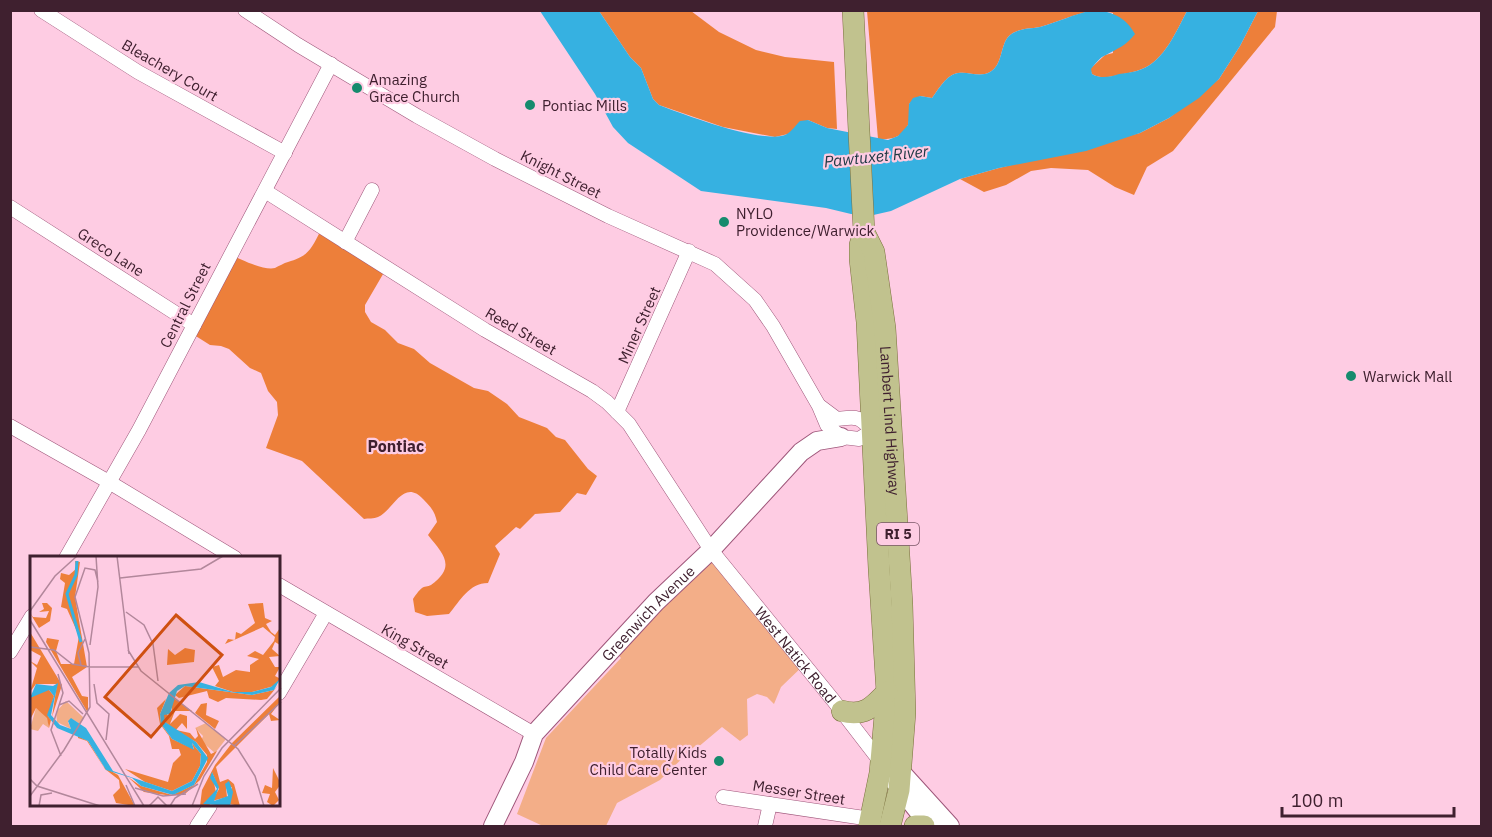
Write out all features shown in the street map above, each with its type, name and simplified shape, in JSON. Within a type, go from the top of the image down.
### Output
[{"type":"main road","name":"Lambert Lind Highway","points":[[853,10],[864,222],[874,252],[885,328],[879,569],[887,692],[877,824]]},
{"type":"main road","name":"Lambert Lind Highway","points":[[877,824],[900,781],[904,713],[903,636],[882,431]]},
{"type":"main road","points":[[842,711],[853,714],[864,711],[875,705],[887,692]]},
{"type":"main road","points":[[915,826],[924,826]]},
{"type":"street","name":"Bleachery Court","points":[[41,10],[138,72],[285,153]]},
{"type":"street","name":"Knight Street","points":[[245,10],[417,116],[495,159],[608,216],[716,264],[755,300],[780,335],[827,425],[841,437]]},
{"type":"street","name":"Central Street","points":[[67,556],[194,325],[331,64]]},
{"type":"street","points":[[345,242],[372,190]]},
{"type":"street","name":"Reed Street","points":[[265,191],[486,330],[592,391],[629,424],[711,550]]},
{"type":"street","name":"Greco Lane","points":[[10,207],[194,325]]},
{"type":"street","name":"Miner Street","points":[[617,412],[689,251]]},
{"type":"street","points":[[819,406],[837,419],[858,417],[882,431]]},
{"type":"street","points":[[10,426],[232,556]]},
{"type":"street","points":[[841,437],[859,439],[882,431]]},
{"type":"street","name":"Greenwich Avenue","points":[[493,826],[524,762],[534,734],[656,602],[711,550],[801,452],[817,441],[841,437]]},
{"type":"street","name":"West Natick Road","points":[[711,550],[880,761],[950,826]]},
{"type":"street","name":"King Street","points":[[280,586],[534,734]]},
{"type":"street","points":[[280,691],[326,613]]},
{"type":"street","points":[[10,652],[30,619]]},
{"type":"street","name":"West Natick Road","points":[[900,781],[930,826]]},
{"type":"street","name":"Messer Street","points":[[723,797],[877,824]]},
{"type":"street","points":[[765,826],[770,804]]},
{"type":"street","points":[[197,826],[209,807]]},
{"type":"shaded area","points":[[599,11],[691,11],[719,32],[756,50],[785,57],[834,62],[837,129],[827,128],[808,120],[788,134],[775,137],[723,127],[659,105],[653,99],[641,68],[630,57]]},
{"type":"shaded area","points":[[867,11],[1093,11],[1012,33],[1004,44],[994,69],[986,74],[962,73],[950,76],[932,98],[920,96],[909,104],[909,123],[903,133],[891,138],[878,139]]},
{"type":"shaded area","points":[[1104,11],[1187,11],[1169,44],[1150,65],[1134,72],[1098,77],[1092,74],[1090,69],[1105,55],[1113,53],[1113,13]]},
{"type":"shaded area","points":[[1258,11],[1277,11],[1275,27],[1173,151],[1147,167],[1134,195],[1115,187],[1088,170],[1051,168],[1031,171],[1006,185],[984,192],[960,179],[1140,133],[1169,118],[1219,79]]},
{"type":"shaded area","points":[[321,230],[386,269],[365,305],[365,312],[371,322],[385,330],[398,343],[414,349],[430,363],[474,388],[488,391],[507,404],[519,417],[547,428],[556,437],[565,440],[588,469],[597,476],[586,495],[577,493],[560,512],[535,514],[520,529],[516,527],[495,546],[500,554],[488,583],[470,589],[449,614],[427,616],[415,612],[413,599],[421,589],[431,585],[439,578],[445,566],[442,554],[428,535],[437,522],[434,512],[426,502],[416,493],[410,492],[404,494],[378,517],[364,519],[302,461],[266,448],[278,415],[277,402],[268,391],[261,373],[250,368],[229,349],[210,345],[191,333],[229,254],[259,266],[275,268],[305,254],[312,247]]},
{"type":"shaded area","points":[[710,551],[807,662],[781,687],[774,704],[767,697],[757,694],[747,699],[748,735],[740,741],[722,727],[697,748],[695,746],[660,780],[617,803],[606,826],[543,826],[517,814],[546,738],[621,658],[613,649]]},
{"type":"water","name":"Pawtuxet River","points":[[1093,10],[1106,12],[1123,19],[1135,34],[1118,49],[1102,57],[1091,69],[1092,74],[1102,77],[1134,72],[1150,65],[1169,44],[1187,11],[1258,11],[1219,79],[1199,98],[1169,118],[1140,133],[1086,151],[999,168],[960,179],[891,211],[869,216],[701,191],[628,143],[613,127],[595,94],[540,11],[599,11],[630,57],[641,68],[653,99],[659,105],[724,127],[762,136],[776,137],[787,134],[800,121],[808,120],[827,128],[888,140],[898,136],[908,125],[909,104],[913,98],[920,96],[932,98],[943,83],[954,74],[986,74],[994,69],[1006,40],[1012,33],[1040,27]]},
{"type":"place","name":"Amazing Grace Church","points":[[357,88]]},
{"type":"place","name":"Pontiac Mills","points":[[530,105]]},
{"type":"place","name":"NYLO Providence/Warwick","points":[[724,222]]},
{"type":"place","name":"Warwick Mall","points":[[1351,376]]},
{"type":"place","name":"Totally Kids Child Care Center","points":[[719,761]]},
{"type":"district","name":"Pontiac","points":[[396,446]]}]
